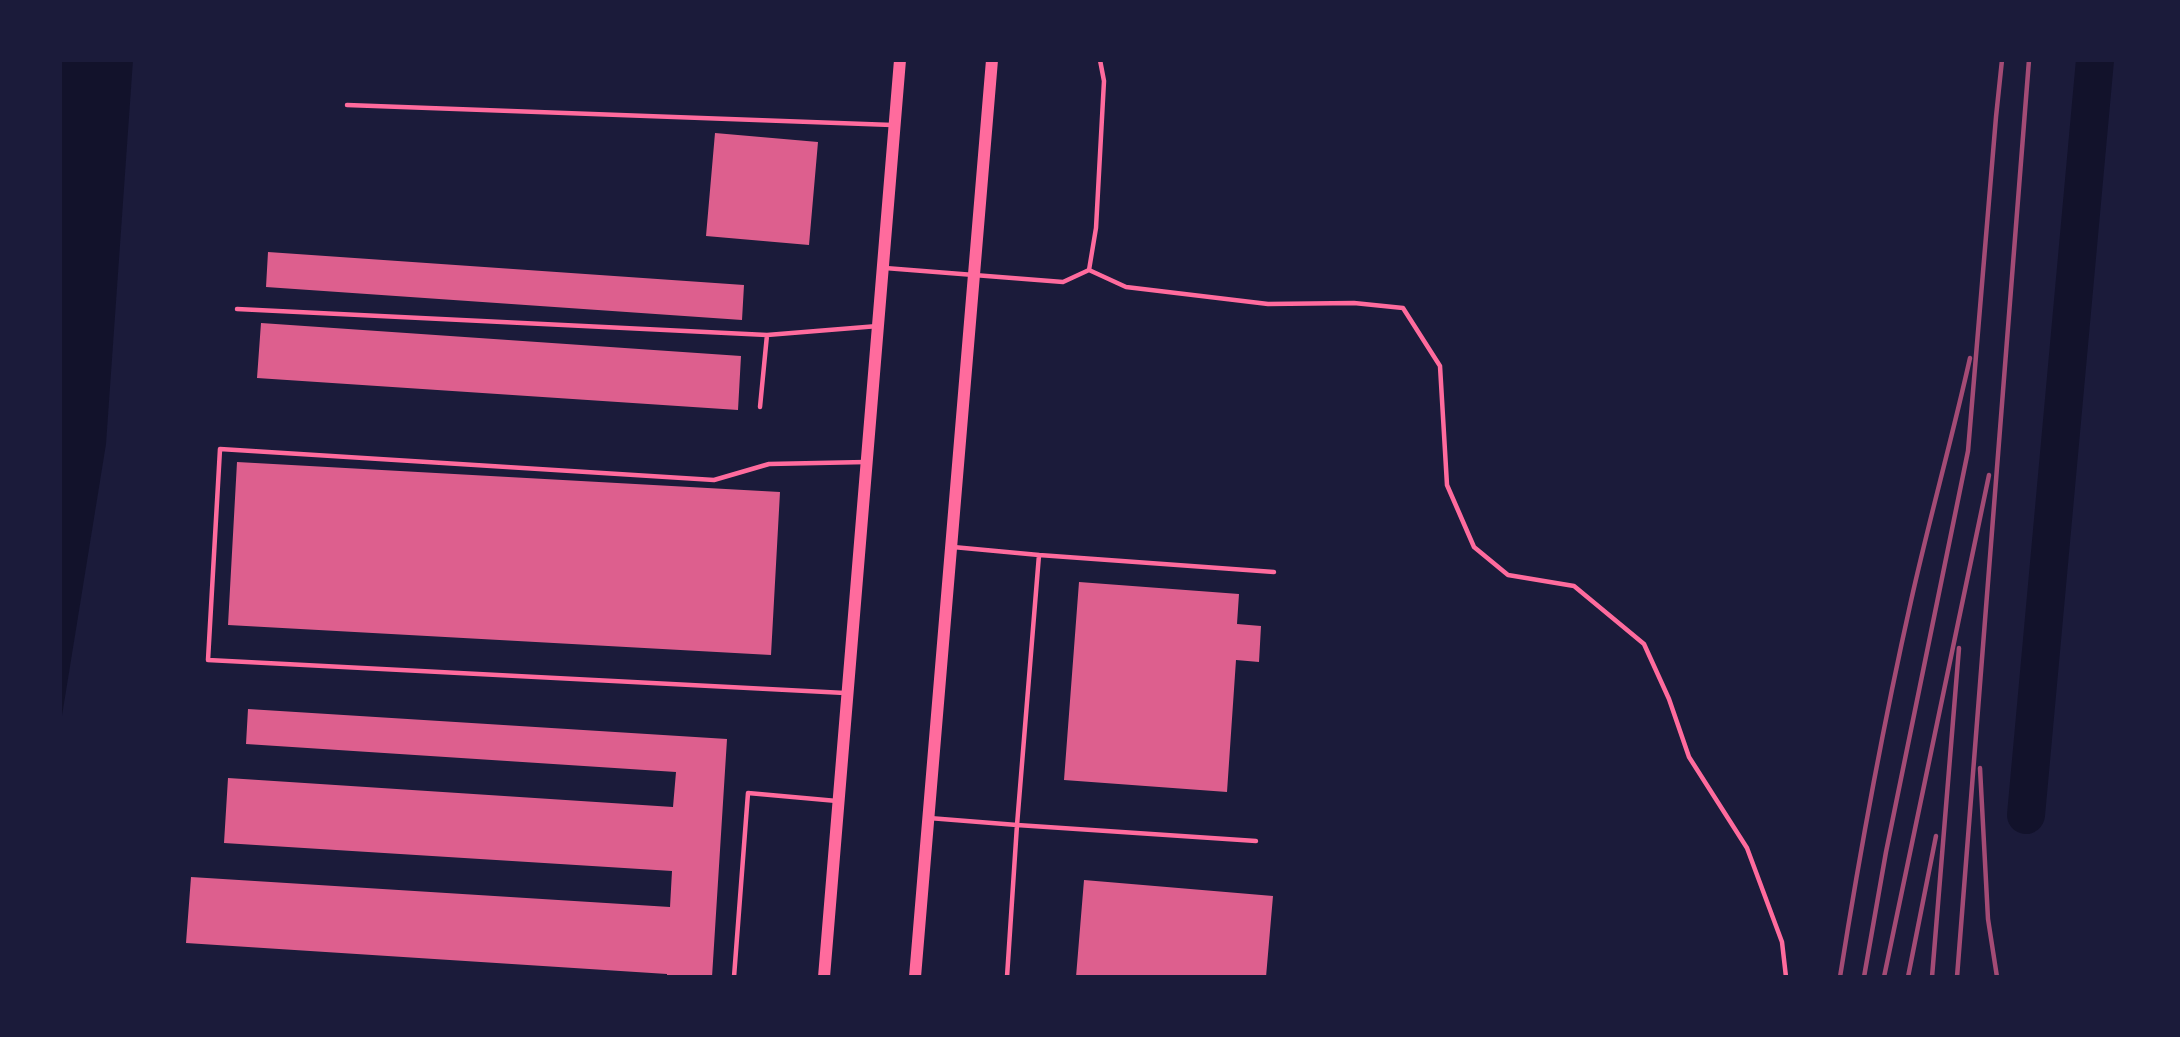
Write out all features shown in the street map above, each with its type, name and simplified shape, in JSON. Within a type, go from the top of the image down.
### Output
[{"type":"main road","points":[[824,977],[900,60]]},
{"type":"main road","points":[[915,977],[992,60]]},
{"type":"lane","points":[[1089,270],[1096,228],[1104,81],[1100,60]]},
{"type":"lane","points":[[347,105],[895,126]]},
{"type":"lane","points":[[883,267],[1063,282],[1089,270],[1126,287],[1256,303],[1354,303],[1402,308],[1440,366],[1447,485],[1474,547],[1509,575],[1574,586],[1644,644],[1669,699],[1689,757],[1747,848],[1782,942],[1786,977]]},
{"type":"lane","points":[[237,309],[767,335],[878,326]]},
{"type":"lane","points":[[760,407],[767,335]]},
{"type":"lane","points":[[848,693],[208,660],[220,449],[714,480],[769,464],[867,462]]},
{"type":"lane","points":[[952,547],[1274,572]]},
{"type":"lane","points":[[1007,977],[1039,555]]},
{"type":"lane","points":[[734,977],[748,793],[838,801]]},
{"type":"lane","points":[[929,818],[1256,841]]},
{"type":"shaded area","points":[[60,60],[133,60],[106,444],[60,728]]},
{"type":"building","points":[[715,133],[818,142],[809,245],[706,236]]},
{"type":"building","points":[[268,252],[744,285],[742,320],[266,287]]},
{"type":"building","points":[[261,323],[741,356],[738,410],[257,378]]},
{"type":"building","points":[[237,462],[780,492],[771,655],[228,625]]},
{"type":"building","points":[[1079,582],[1239,594],[1237,624],[1261,626],[1259,662],[1236,660],[1227,792],[1064,780]]},
{"type":"building","points":[[248,709],[727,739],[712,977],[667,977],[667,974],[186,943],[191,877],[670,907],[672,871],[224,843],[228,778],[673,807],[676,772],[246,744]]},
{"type":"building","points":[[1084,880],[1273,896],[1266,977],[1076,977]]},
{"type":"waterway","points":[[2026,815],[2095,60]]},
{"type":"railway","points":[[1864,977],[1886,852],[1968,451],[2002,60]]},
{"type":"railway","points":[[1957,977],[2029,60]]},
{"type":"railway","points":[[1840,977],[1873,789],[1901,648],[1970,358]]},
{"type":"railway","points":[[1884,977],[1989,475]]},
{"type":"railway","points":[[1932,977],[1959,648]]},
{"type":"railway","points":[[1980,768],[1988,919],[1997,977]]},
{"type":"railway","points":[[1908,977],[1936,836]]}]
